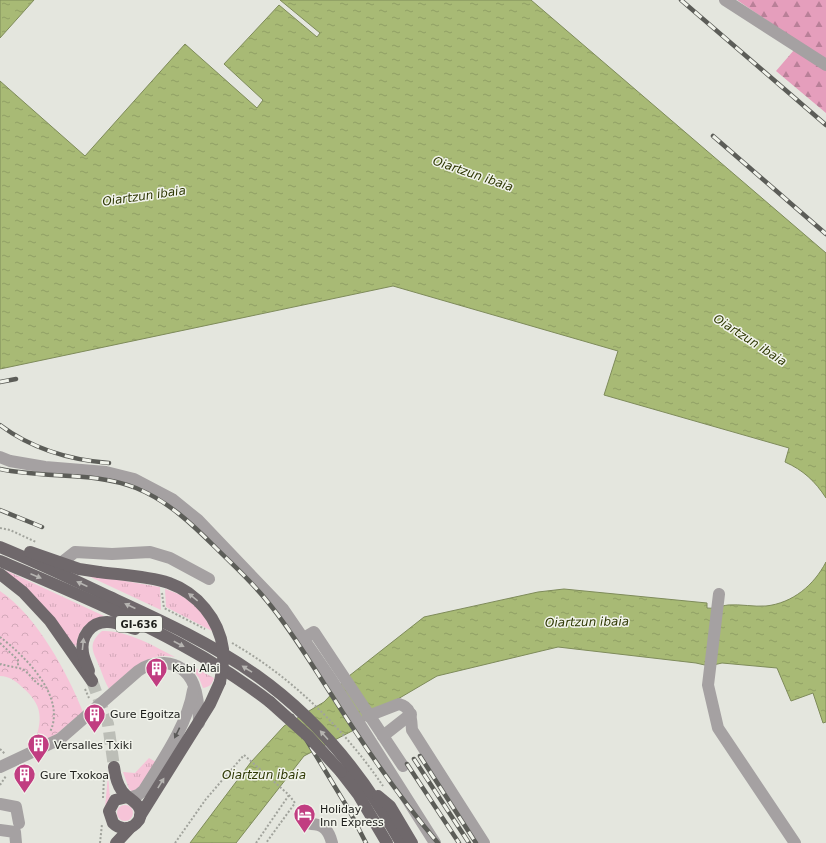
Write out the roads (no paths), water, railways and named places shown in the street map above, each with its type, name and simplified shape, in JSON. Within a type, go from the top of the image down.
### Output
[{"type":"main road","points":[[1,548],[27,551],[61,563],[99,572],[158,580],[183,589],[203,606],[211,617],[219,633],[223,649],[220,682],[210,704],[138,821],[115,843]]},
{"type":"main road","name":"GI-636","points":[[1,548],[142,612],[194,638],[256,675],[278,692],[318,728],[350,764],[368,787],[401,843]]},
{"type":"main road","name":"GI-636","points":[[0,561],[160,634],[208,660],[249,685],[309,737],[341,772],[358,794],[385,841]]},
{"type":"main road","points":[[0,574],[23,592],[50,620],[92,681],[83,652],[83,640],[91,627],[98,623],[108,622],[160,634]]},
{"type":"main road","points":[[115,843],[113,823],[109,815],[112,803],[114,767],[118,784],[128,797],[139,806],[140,816]]},
{"type":"main road","points":[[368,787],[390,806],[412,843]]},
{"type":"main road","points":[[112,803],[119,798],[128,797]]},
{"type":"main road","points":[[113,823],[119,827],[130,827]]},
{"type":"street","points":[[725,0],[826,65]]},
{"type":"street","points":[[734,0],[743,12]]},
{"type":"street","points":[[0,457],[10,461],[38,466],[113,474],[134,479],[172,498],[198,520],[227,548],[284,609],[331,678],[435,843]]},
{"type":"street","points":[[61,563],[75,552],[112,554],[150,552],[170,558],[209,580]]},
{"type":"street","points":[[719,594],[709,666],[708,685],[718,728],[795,843]]},
{"type":"street","points":[[304,638],[314,632],[403,766]]},
{"type":"street","points":[[0,767],[60,740],[138,670],[145,666],[161,663],[176,665],[188,674],[194,683],[198,702],[199,723]]},
{"type":"street","points":[[128,797],[138,796],[144,790],[162,760],[187,712],[192,697],[194,683]]},
{"type":"street","points":[[368,715],[399,704],[404,705],[411,714],[412,730],[484,843]]},
{"type":"street","points":[[383,736],[411,714]]},
{"type":"street","points":[[0,804],[16,807],[19,823]]},
{"type":"street","points":[[311,824],[319,824],[325,828],[332,843]]},
{"type":"street","points":[[0,830],[14,832],[16,843]]},
{"type":"water","points":[[0,0],[34,0],[0,38]]},
{"type":"water","name":"Oiartzun ibaia","points":[[280,0],[531,0],[826,253],[826,498],[808,477],[785,462],[789,448],[604,395],[618,351],[393,286],[0,369],[0,81],[85,156],[185,44],[257,108],[263,100],[224,64],[279,5],[317,37],[320,33]]},
{"type":"water","name":"Oiartzun ibaia","points":[[826,562],[826,722],[823,723],[813,693],[791,701],[777,668],[722,663],[709,666],[696,663],[558,647],[437,676],[374,713],[352,731],[304,756],[236,843],[190,843],[251,762],[284,726],[324,702],[349,676],[424,617],[538,592],[564,589],[707,603],[707,608],[725,605],[766,606],[785,601],[802,592],[815,578]]},
{"type":"tunnel","points":[[92,681],[108,724],[114,767]]},
{"type":"railway","points":[[681,0],[826,125]]},
{"type":"railway","points":[[713,136],[826,234]]},
{"type":"railway","points":[[0,382],[16,379]]},
{"type":"railway","points":[[0,425],[25,441],[52,452],[80,459],[109,463]]},
{"type":"railway","points":[[0,469],[34,474],[86,477],[120,483],[136,488],[159,499],[189,522],[249,580],[276,612],[300,646],[356,733],[409,807],[438,843]]},
{"type":"railway","points":[[0,510],[42,527]]},
{"type":"railway","points":[[292,716],[349,810],[366,843]]},
{"type":"railway","points":[[420,756],[476,843]]},
{"type":"railway","points":[[414,759],[469,843]]},
{"type":"railway","points":[[407,764],[459,843]]},
{"type":"place","name":"Kabi Alai","points":[[157,688]]},
{"type":"place","name":"Gure Egoitza","points":[[94,734]]},
{"type":"place","name":"Versalles Txiki","points":[[38,764]]},
{"type":"place","name":"Gure Txokoa","points":[[25,794]]},
{"type":"place","name":"Holiday Inn Express","points":[[305,834]]}]
